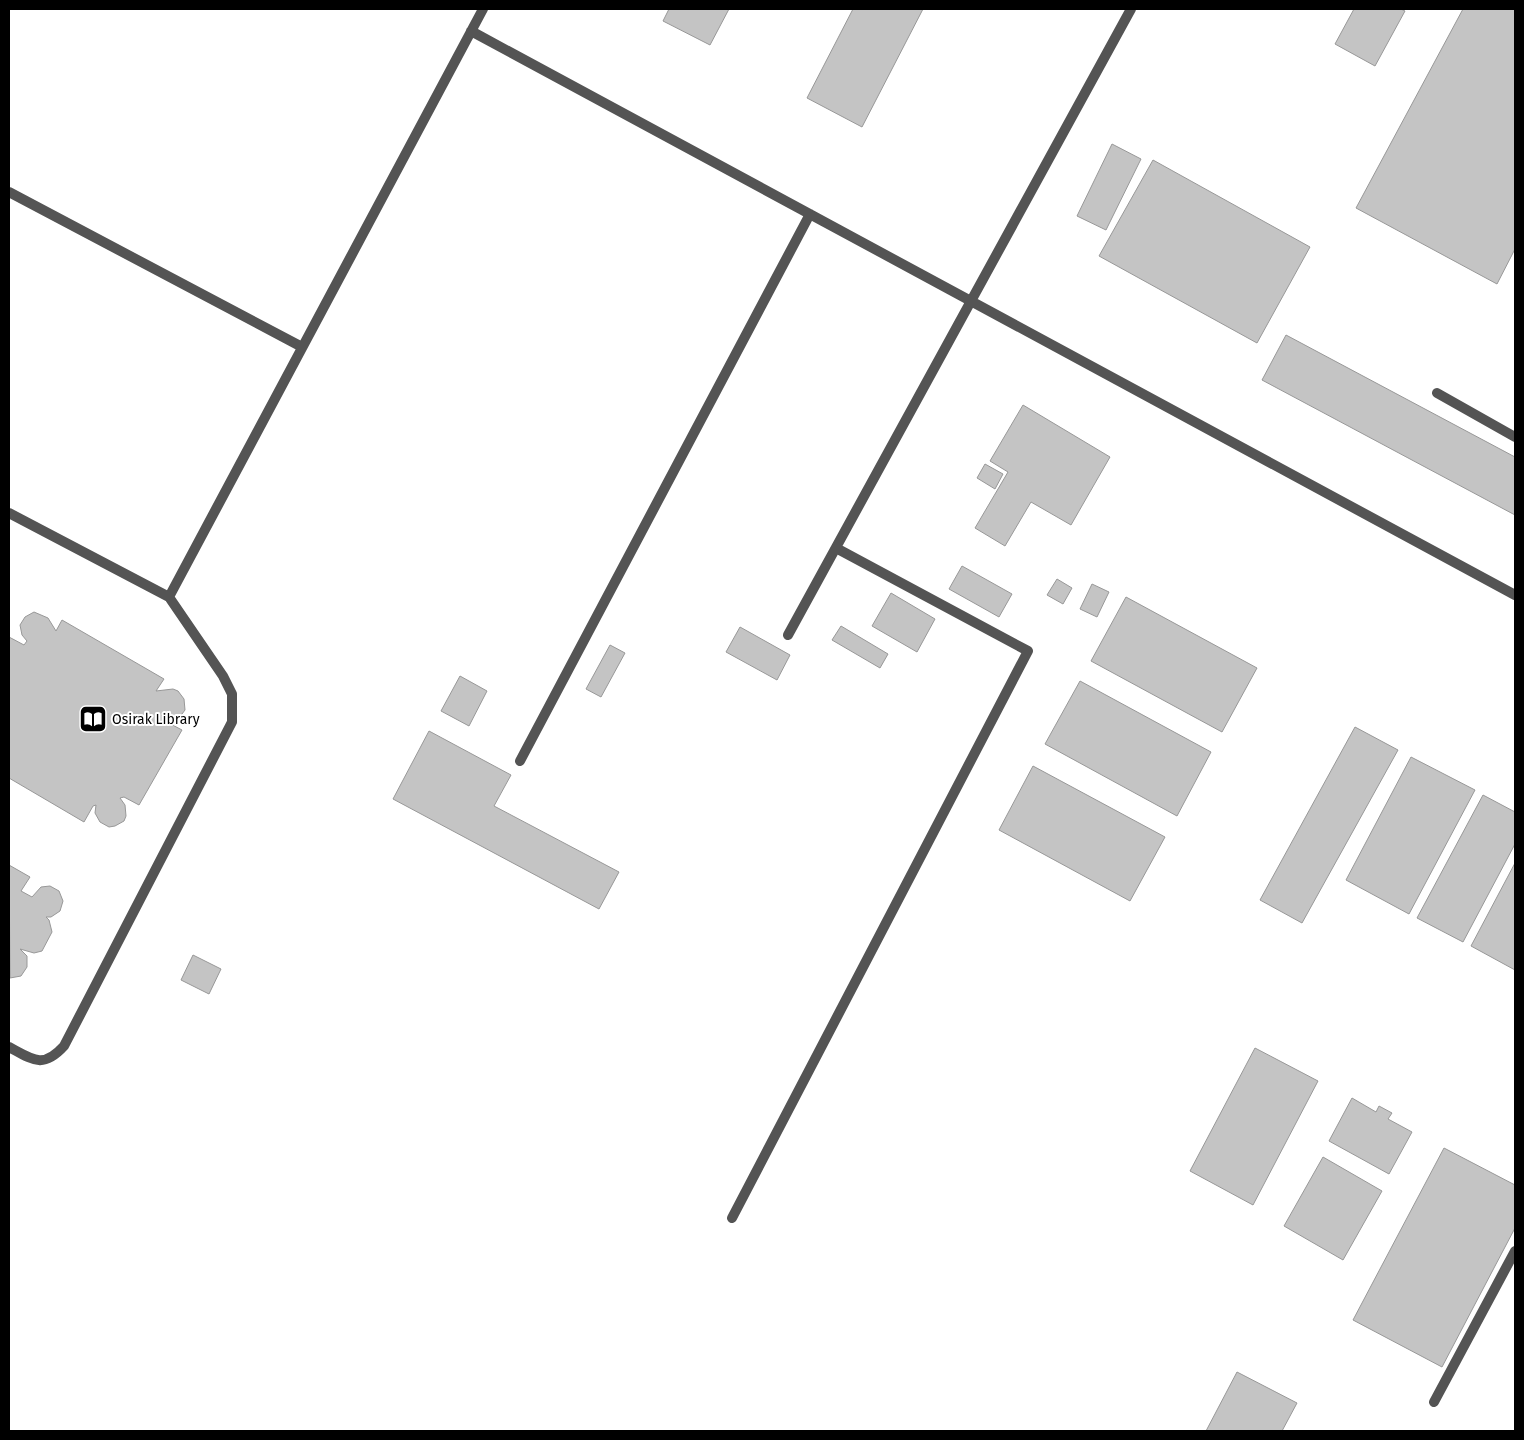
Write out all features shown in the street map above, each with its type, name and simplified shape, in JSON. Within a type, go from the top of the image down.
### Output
[{"type":"lane","points":[[169,597],[483,9]]},
{"type":"lane","points":[[788,635],[1131,9]]},
{"type":"lane","points":[[471,31],[1515,595]]},
{"type":"lane","points":[[9,192],[302,347]]},
{"type":"lane","points":[[520,761],[810,214]]},
{"type":"lane","points":[[1437,393],[1515,437]]},
{"type":"lane","points":[[9,513],[169,597],[223,676],[232,694],[232,722],[64,1046],[55,1056],[45,1061],[34,1061],[9,1047]]},
{"type":"lane","points":[[732,1218],[1028,651],[836,548]]},
{"type":"lane","points":[[1434,1402],[1515,1251]]},
{"type":"building","points":[[669,9],[729,9],[710,45],[663,21]]},
{"type":"building","points":[[853,9],[923,9],[862,127],[807,98]]},
{"type":"building","points":[[1354,9],[1401,9],[1405,11],[1375,66],[1335,44]]},
{"type":"building","points":[[1463,9],[1515,9],[1515,249],[1497,284],[1356,208]]},
{"type":"building","points":[[1112,144],[1141,159],[1106,230],[1077,216]]},
{"type":"building","points":[[1153,160],[1310,247],[1257,343],[1099,256]]},
{"type":"building","points":[[1286,335],[1515,457],[1515,515],[1262,380]]},
{"type":"building","points":[[1023,405],[1110,457],[1071,525],[1031,502],[1005,546],[975,528],[1008,472],[990,461]]},
{"type":"building","points":[[985,464],[1003,474],[995,489],[977,478]]},
{"type":"building","points":[[962,566],[1012,594],[999,617],[949,589]]},
{"type":"building","points":[[1057,579],[1072,588],[1063,604],[1047,595]]},
{"type":"building","points":[[1092,584],[1109,592],[1097,617],[1080,609]]},
{"type":"building","points":[[891,593],[935,619],[917,652],[872,626]]},
{"type":"building","points":[[1126,597],[1257,668],[1222,732],[1091,661]]},
{"type":"building","name":"Osirak Library","points":[[34,612],[48,618],[56,631],[62,620],[164,679],[156,691],[173,689],[178,691],[184,699],[185,710],[182,714],[174,720],[165,721],[182,730],[139,805],[124,797],[120,798],[125,805],[126,816],[124,821],[115,826],[109,827],[100,822],[95,813],[96,805],[93,806],[84,822],[9,778],[9,637],[24,645],[27,641],[22,635],[20,625],[25,617]]},
{"type":"building","points":[[841,626],[888,654],[880,668],[832,640]]},
{"type":"building","points":[[740,627],[790,655],[777,680],[726,652]]},
{"type":"building","points":[[610,645],[625,653],[601,697],[586,689]]},
{"type":"building","points":[[460,676],[487,691],[469,726],[441,711]]},
{"type":"building","points":[[1080,681],[1211,752],[1177,816],[1045,744]]},
{"type":"building","points":[[1355,727],[1398,750],[1302,923],[1260,900]]},
{"type":"building","points":[[429,731],[511,775],[494,806],[619,872],[599,909],[393,799]]},
{"type":"building","points":[[1411,757],[1475,790],[1409,914],[1346,880]]},
{"type":"building","points":[[1033,766],[1165,837],[1130,901],[999,830]]},
{"type":"building","points":[[1483,795],[1515,812],[1515,844],[1463,942],[1417,918]]},
{"type":"building","points":[[1515,863],[1515,970],[1471,946]]},
{"type":"building","points":[[9,865],[30,877],[21,891],[32,897],[41,887],[50,886],[59,891],[63,901],[60,911],[51,917],[46,917],[49,920],[52,932],[42,951],[34,953],[20,949],[27,956],[27,967],[21,976],[10,978]]},
{"type":"building","points":[[193,955],[221,969],[209,994],[181,980]]},
{"type":"building","points":[[1255,1048],[1318,1081],[1253,1205],[1190,1171]]},
{"type":"building","points":[[1352,1098],[1376,1112],[1379,1106],[1392,1113],[1388,1119],[1412,1132],[1389,1174],[1329,1141]]},
{"type":"building","points":[[1444,1148],[1515,1185],[1515,1228],[1442,1367],[1353,1320]]},
{"type":"building","points":[[1323,1157],[1382,1191],[1343,1260],[1284,1226]]},
{"type":"building","points":[[1237,1372],[1297,1403],[1282,1431],[1206,1431]]},
{"type":"place","name":"Osirak Library","points":[[93,719]]}]
